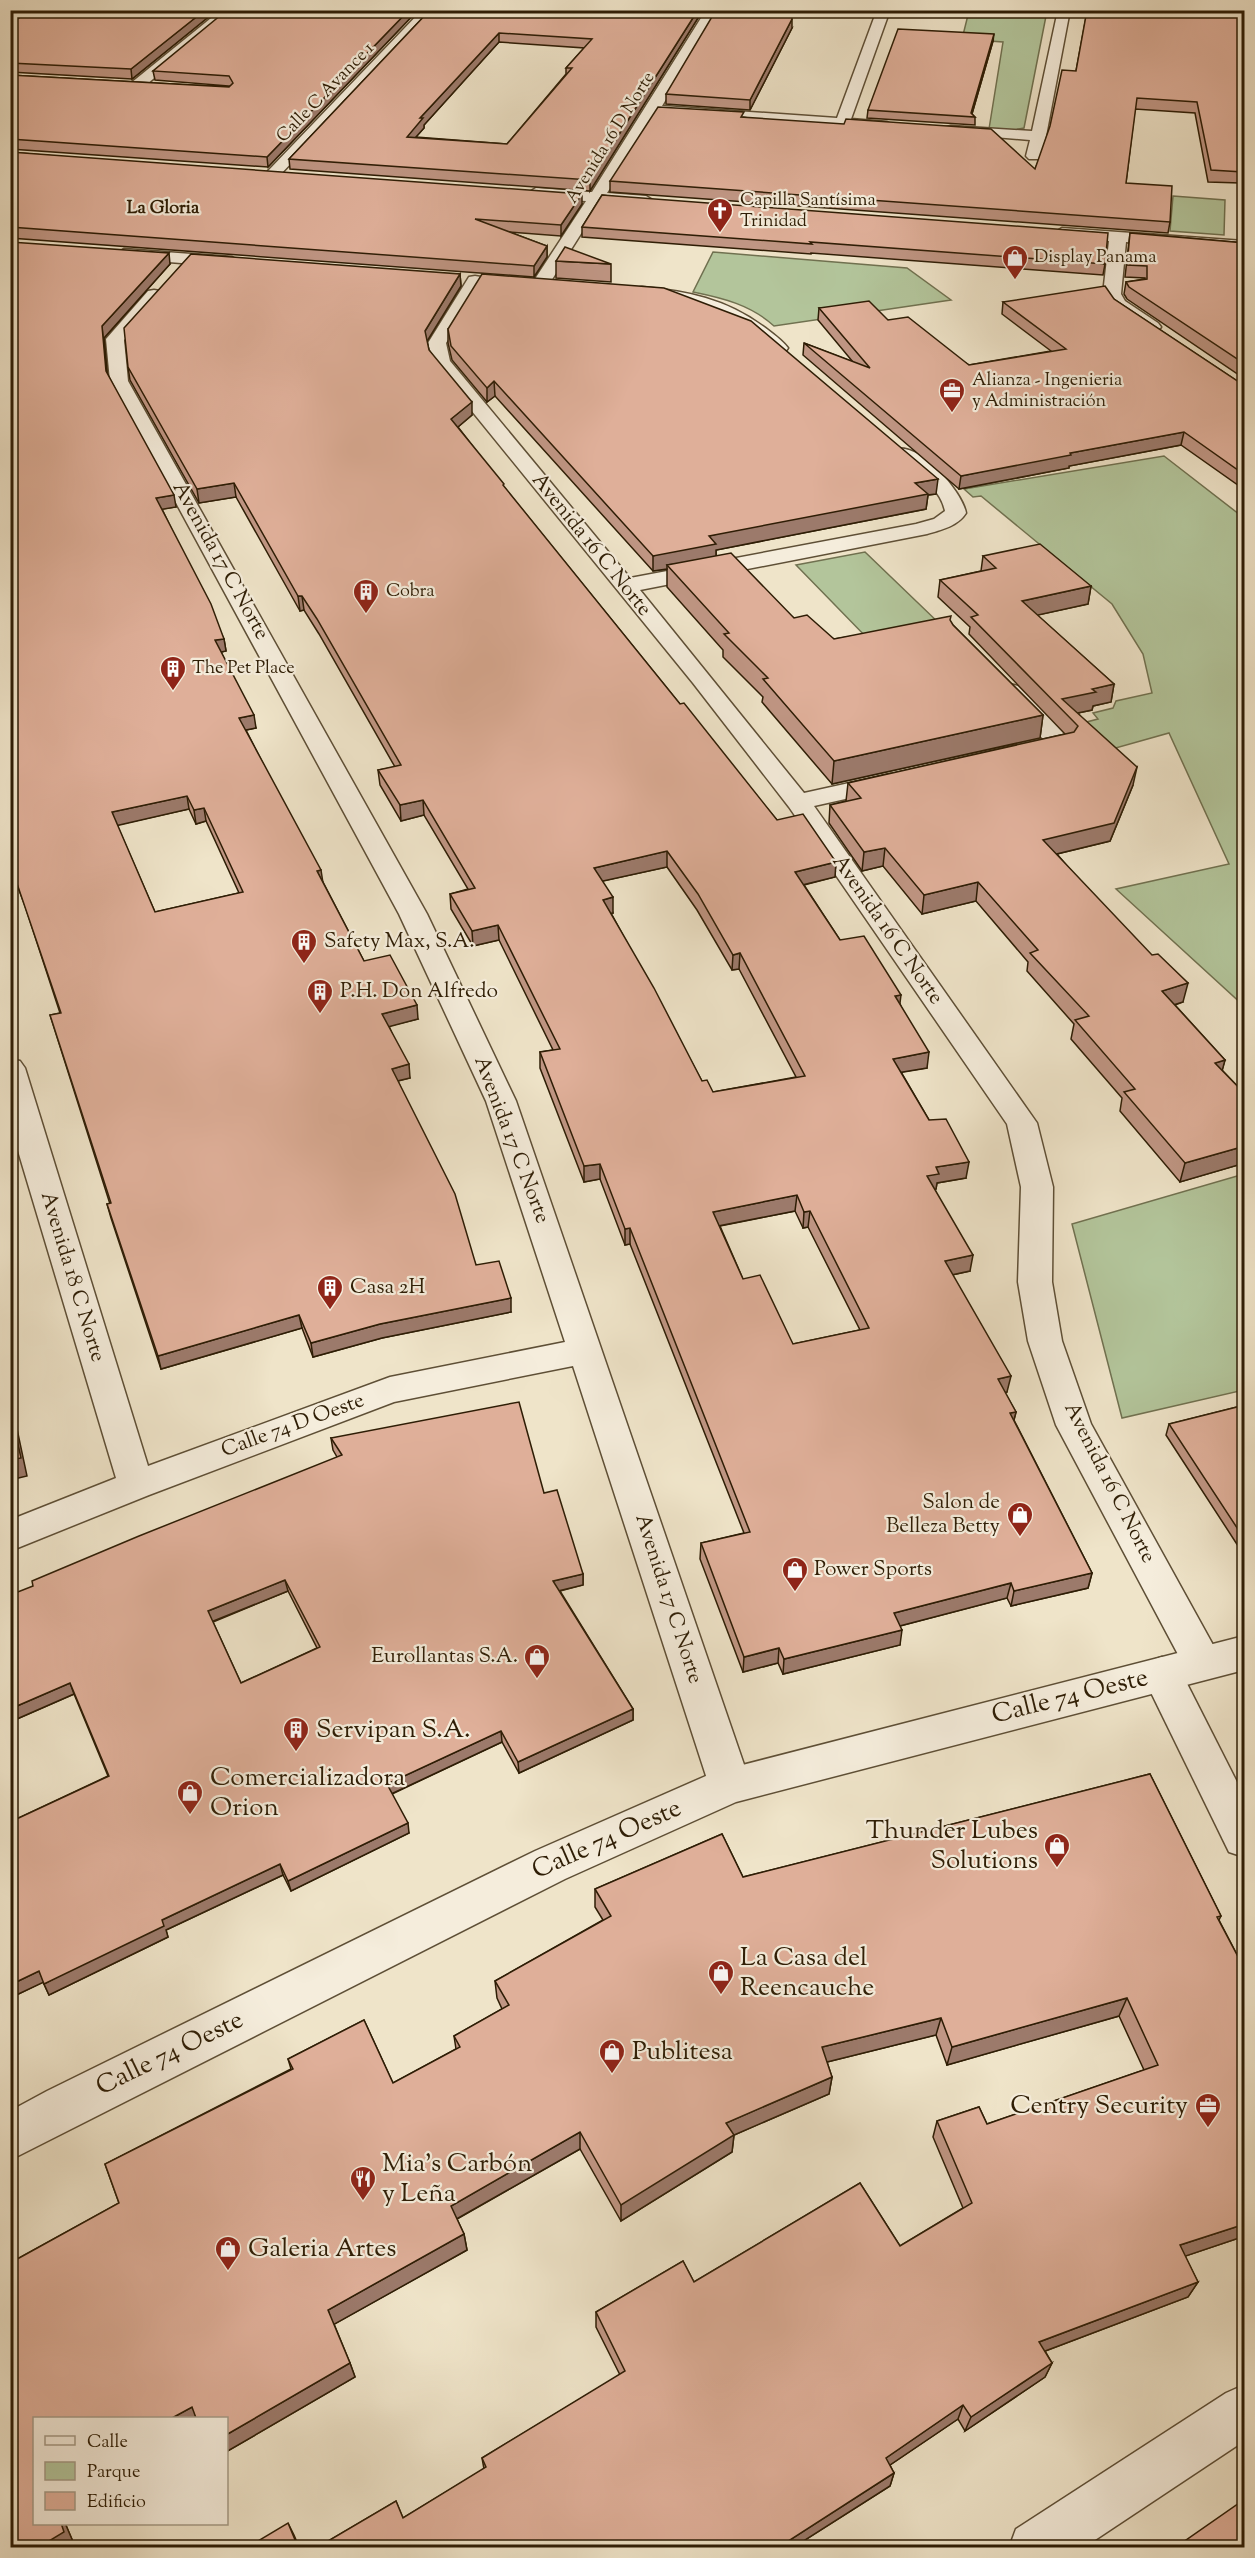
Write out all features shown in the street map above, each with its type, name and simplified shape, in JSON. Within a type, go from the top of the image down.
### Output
[{"type":"street","points":[[159,87],[131,86],[230,10]]},
{"type":"street","name":"Calle C Avance 1","points":[[297,176],[267,174],[430,10]]},
{"type":"street","name":"Avenida 16 D Norte","points":[[540,285],[653,110],[712,10]]},
{"type":"street","points":[[842,123],[884,10]]},
{"type":"street","points":[[1033,158],[1064,10]]},
{"type":"street","points":[[653,110],[900,127]]},
{"type":"street","points":[[934,129],[1039,135]]},
{"type":"street","points":[[517,191],[657,202]]},
{"type":"street","points":[[1047,231],[1245,246]]},
{"type":"street","points":[[1118,237],[1112,294],[1119,305],[1167,337]]},
{"type":"street","points":[[105,252],[245,263]]},
{"type":"street","name":"Avenida 17 C Norte","points":[[188,258],[115,339],[119,381],[413,914],[501,1101],[730,1785]]},
{"type":"street","name":"Avenida 16 C Norte","points":[[474,281],[437,343],[441,362],[701,678],[798,802],[1022,1123],[1037,1187],[1035,1282],[1045,1341],[1074,1425],[1203,1663]]},
{"type":"street","points":[[518,284],[563,287]]},
{"type":"street","points":[[622,291],[679,296],[715,304],[748,321],[794,360]]},
{"type":"street","points":[[624,586],[920,530],[941,523],[956,513],[955,503],[948,492],[885,438]]},
{"type":"street","points":[[994,675],[1061,743],[1004,756]]},
{"type":"street","points":[[798,802],[913,777]]},
{"type":"street","name":"Avenida 18 C Norte","points":[[10,1068],[23,1160],[136,1485]]},
{"type":"street","name":"Calle 74 D Oeste","points":[[10,1536],[136,1485],[390,1390],[586,1351]]},
{"type":"street","name":"Calle 74 Oeste","points":[[10,2137],[63,2107],[550,1865],[730,1785],[1245,1653]]},
{"type":"street","points":[[1161,1674],[1245,1838]]},
{"type":"street","points":[[1035,2547],[1245,2411]]},
{"type":"green space","points":[[969,11],[1047,11],[1024,128],[1009,131],[989,129],[1003,42],[962,39]]},
{"type":"green space","points":[[1173,196],[1225,200],[1224,235],[1170,231]]},
{"type":"green space","points":[[713,252],[907,268],[951,300],[774,326],[756,313],[736,303],[693,292]]},
{"type":"green space","points":[[1164,456],[1244,518],[1244,1006],[1116,889],[1229,864],[1169,733],[1098,753],[1071,726],[1098,719],[1093,713],[1113,708],[1116,701],[1152,693],[1143,654],[1112,604],[981,496],[973,497],[964,489]]},
{"type":"green space","points":[[865,552],[942,626],[871,642],[796,565]]},
{"type":"green space","points":[[1244,1174],[1244,1390],[1122,1418],[1072,1224]]},
{"type":"building","points":[[31,10],[205,10],[131,69],[10,63],[10,24]]},
{"type":"building","points":[[227,10],[409,10],[267,157],[10,139],[10,75],[229,87],[233,83],[229,76],[153,71]]},
{"type":"building","points":[[430,10],[698,10],[590,180],[289,159]],"holes":[[[499,33],[592,39],[566,68],[572,68],[507,144],[407,137],[423,118],[420,118]]]},
{"type":"building","points":[[716,10],[792,10],[792,19],[750,100],[666,94]]},
{"type":"building","points":[[1087,10],[1245,10],[1245,181],[1243,172],[1211,170],[1197,102],[1137,98],[1126,183],[1172,186],[1170,222],[610,181],[658,107],[744,112],[741,117],[844,124],[846,119],[991,129],[1035,169],[1050,126],[1062,70],[1076,71]]},
{"type":"building","points":[[898,29],[994,34],[971,113],[975,117],[868,110]]},
{"type":"building","points":[[10,152],[582,194],[561,225],[475,219],[547,246],[534,266],[10,227]]},
{"type":"building","points":[[602,195],[1108,233],[1105,264],[582,227]]},
{"type":"building","points":[[1130,233],[1245,243],[1245,364],[1129,287],[1126,282],[1147,279],[1147,266],[1127,265]]},
{"type":"building","points":[[10,242],[169,253],[102,326],[106,371],[174,495],[156,498],[211,604],[224,639],[215,640],[254,715],[239,718],[321,870],[317,871],[364,961],[390,955],[417,1005],[382,1014],[409,1064],[392,1069],[455,1194],[476,1265],[499,1261],[511,1298],[380,1324],[311,1343],[299,1315],[158,1356],[107,1204],[111,1203],[50,1015],[61,1013],[10,863]],"holes":[[[187,796],[194,810],[204,808],[243,892],[155,912],[112,812]]]},
{"type":"building","points":[[565,247],[611,264],[556,261]]},
{"type":"building","points":[[191,254],[460,274],[425,331],[429,350],[472,402],[451,419],[680,704],[684,703],[777,820],[803,814],[836,862],[795,872],[840,940],[864,936],[901,995],[895,996],[929,1052],[893,1059],[929,1120],[946,1119],[969,1162],[936,1167],[939,1174],[927,1176],[973,1255],[945,1261],[1011,1376],[998,1379],[1016,1412],[1010,1413],[1092,1573],[1014,1591],[1011,1583],[894,1613],[902,1630],[784,1659],[779,1648],[744,1657],[701,1543],[750,1532],[630,1228],[625,1229],[600,1164],[584,1166],[540,1052],[560,1049],[498,925],[472,931],[450,894],[475,888],[423,800],[400,805],[378,770],[401,765],[317,619],[302,596],[298,596],[234,483],[197,489],[128,367],[124,328]],"holes":[[[667,851],[698,894],[733,955],[740,953],[805,1076],[713,1092],[707,1080],[702,1081],[654,988],[603,900],[613,897],[594,868]],[[797,1195],[804,1212],[810,1211],[869,1328],[793,1344],[760,1275],[743,1279],[713,1212]]]},
{"type":"building","points":[[482,274],[664,288],[751,321],[938,479],[915,483],[928,494],[709,536],[716,544],[653,556],[494,381],[487,388],[451,346],[448,329]]},
{"type":"building","points":[[1105,286],[1114,299],[1239,382],[1245,383],[1245,475],[1184,432],[961,476],[804,343],[870,368],[819,308],[869,301],[888,320],[908,317],[969,365],[1066,349],[1003,302]]},
{"type":"building","points":[[1040,544],[1091,586],[1022,601],[1114,684],[1092,689],[1096,692],[1062,699],[1137,767],[1114,823],[1043,840],[1152,955],[1158,954],[1188,983],[1162,991],[1225,1060],[1215,1063],[1245,1094],[1245,1146],[1185,1163],[1124,1092],[1135,1089],[1075,1020],[1089,1016],[1030,953],[1038,950],[978,882],[924,895],[885,848],[864,852],[830,805],[861,798],[848,783],[1074,732],[1078,726],[971,617],[978,615],[940,580],[996,568],[983,556]]},
{"type":"building","points":[[731,553],[794,618],[807,615],[834,639],[951,616],[950,620],[953,625],[1043,715],[834,761],[763,679],[768,678],[724,634],[729,633],[667,565]]},
{"type":"building","points":[[519,1402],[544,1493],[557,1490],[583,1574],[553,1581],[633,1709],[518,1762],[501,1731],[387,1784],[408,1823],[288,1881],[280,1864],[162,1920],[164,1926],[44,1984],[39,1971],[10,1985],[10,1822],[109,1776],[70,1683],[10,1709],[10,1595],[33,1586],[32,1581],[342,1455],[331,1438]],"holes":[[[285,1580],[320,1647],[241,1683],[208,1611]]]},
{"type":"building","points":[[1245,1405],[1245,1540],[1169,1424]]},
{"type":"building","points":[[10,1408],[21,1458],[10,1460]]},
{"type":"building","points":[[1150,1774],[1221,1916],[1217,1917],[1245,1970],[1245,2224],[1180,2245],[1198,2282],[1039,2342],[1052,2363],[971,2417],[963,2405],[886,2458],[894,2473],[779,2547],[318,2547],[396,2501],[403,2518],[486,2467],[482,2458],[625,2371],[596,2312],[683,2261],[694,2282],[860,2183],[900,2246],[972,2203],[937,2121],[979,2107],[987,2124],[1158,2065],[1127,1998],[952,2047],[941,2018],[822,2047],[832,2077],[726,2123],[734,2135],[621,2205],[580,2132],[451,2206],[464,2234],[328,2310],[350,2363],[228,2434],[228,2417],[196,2417],[192,2407],[174,2417],[33,2417],[33,2525],[62,2525],[64,2532],[39,2547],[10,2547],[10,2263],[119,2203],[105,2164],[293,2069],[288,2059],[364,2020],[393,2083],[460,2047],[454,2036],[509,2005],[495,1981],[611,1916],[595,1889],[722,1834],[743,1877]]},
{"type":"building","points":[[1245,2499],[1245,2547],[1176,2547]]},
{"type":"building","points":[[288,2523],[298,2547],[248,2547]]},
{"type":"place","name":"Capilla Santísima Trinidad","points":[[720,234]]},
{"type":"place","name":"Display Panama","points":[[1015,281]]},
{"type":"place","name":"Alianza - Ingenieria y Administración","points":[[952,414]]},
{"type":"place","name":"Cobra","points":[[366,615]]},
{"type":"place","name":"The Pet Place","points":[[173,692]]},
{"type":"place","name":"Safety Max, S.A.","points":[[304,965]]},
{"type":"place","name":"P.H. Don Alfredo","points":[[320,1015]]},
{"type":"place","name":"Casa 2H","points":[[330,1311]]},
{"type":"place","name":"Salon de Belleza Betty","points":[[1020,1538]]},
{"type":"place","name":"Power Sports","points":[[795,1593]]},
{"type":"place","name":"Eurollantas S.A.","points":[[537,1680]]},
{"type":"place","name":"Servipan S.A.","points":[[296,1753]]},
{"type":"place","name":"Comercializadora Orion","points":[[190,1816]]},
{"type":"place","name":"Thunder Lubes Solutions","points":[[1057,1869]]},
{"type":"place","name":"La Casa del Reencauche","points":[[721,1996]]},
{"type":"place","name":"Publitesa","points":[[612,2075]]},
{"type":"place","name":"Centry Security","points":[[1208,2129]]},
{"type":"place","name":"Mia's Carbón y Leña","points":[[363,2202]]},
{"type":"place","name":"Galeria Artes","points":[[228,2272]]},
{"type":"district","name":"La Gloria","points":[[163,209]]}]
